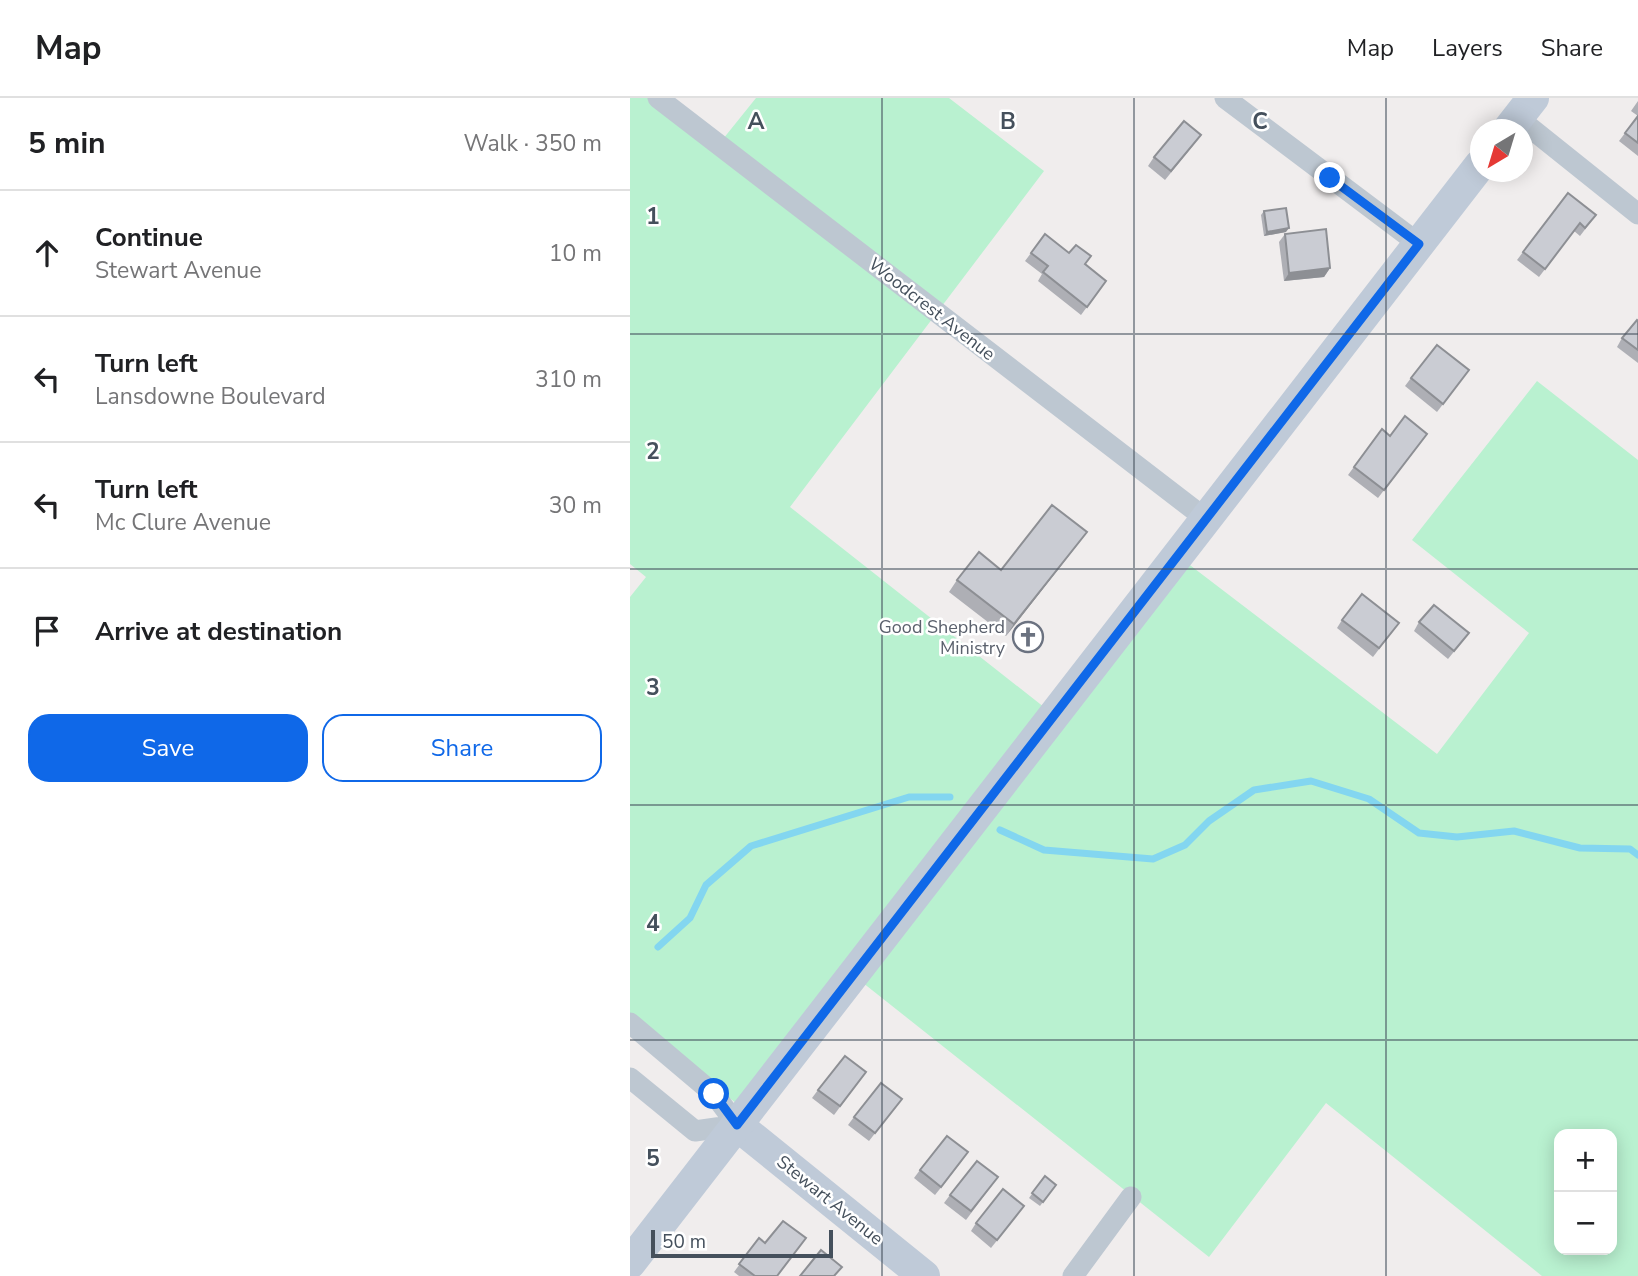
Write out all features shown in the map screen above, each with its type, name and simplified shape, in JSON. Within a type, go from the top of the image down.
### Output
[{"type":"street","name":"Woodcrest Avenue","points":[[658,98],[1206,519]]},
{"type":"street","points":[[1225,98],[1419,244]]},
{"type":"street","points":[[1520,115],[1638,214]]},
{"type":"street","points":[[630,1263],[1470,178]]},
{"type":"street","name":"Stewart Avenue","points":[[630,1023],[714,1094],[737,1125],[924,1276]]},
{"type":"street","points":[[630,1078],[695,1131],[737,1125]]},
{"type":"street","points":[[1073,1276],[1131,1197]]},
{"type":"green space","points":[[630,98],[658,98],[719,144],[756,98],[949,98],[1044,171],[790,507],[1054,715],[1178,556],[1437,754],[1529,633],[1412,540],[1537,381],[1638,460],[1638,1276],[1542,1276],[1326,1103],[1209,1257],[853,975],[747,1112],[630,1018],[630,597],[646,577],[630,564]]},
{"type":"building","points":[[1638,116],[1638,143],[1625,133]]},
{"type":"building","points":[[1184,121],[1201,135],[1171,171],[1154,157]]},
{"type":"building","points":[[1568,193],[1596,215],[1585,228],[1580,223],[1545,269],[1523,252]]},
{"type":"building","points":[[1286,208],[1289,228],[1267,232],[1264,211]]},
{"type":"building","points":[[1326,229],[1330,268],[1289,273],[1285,234]]},
{"type":"building","points":[[1045,234],[1069,253],[1076,245],[1091,256],[1085,264],[1106,281],[1087,307],[1043,272],[1048,266],[1031,253]]},
{"type":"building","points":[[1638,321],[1638,350],[1622,338]]},
{"type":"building","points":[[1437,345],[1469,370],[1443,404],[1411,378]]},
{"type":"building","points":[[1405,416],[1427,434],[1384,490],[1354,467],[1382,429],[1390,436]]},
{"type":"building","points":[[1052,505],[1087,532],[1014,624],[957,580],[979,552],[1001,570]]},
{"type":"building","points":[[1362,594],[1399,623],[1379,648],[1342,620]]},
{"type":"building","points":[[1434,605],[1469,633],[1454,651],[1419,622]]},
{"type":"building","points":[[845,1056],[866,1072],[840,1106],[818,1090]]},
{"type":"building","points":[[881,1083],[902,1099],[875,1133],[854,1117]]},
{"type":"building","points":[[947,1136],[968,1152],[941,1187],[920,1170]]},
{"type":"building","points":[[977,1161],[998,1177],[971,1211],[950,1195]]},
{"type":"building","points":[[1045,1176],[1056,1185],[1043,1202],[1032,1193]]},
{"type":"building","points":[[1003,1189],[1024,1206],[997,1240],[976,1223]]},
{"type":"building","points":[[783,1221],[806,1238],[777,1276],[755,1276],[739,1264],[759,1238],[765,1243]]},
{"type":"building","points":[[821,1250],[842,1267],[834,1276],[800,1276]]},
{"type":"waterway","points":[[1000,830],[1044,850],[1153,859],[1185,845],[1209,821],[1254,790],[1311,781],[1369,799],[1419,833],[1457,837],[1514,831],[1580,848],[1630,849],[1638,855]]},
{"type":"waterway","points":[[658,947],[690,918],[706,885],[751,846],[909,797],[950,797]]},
{"type":"place","name":"Good Shepherd Ministry","points":[[1028,637]]},
{"type":"route","points":[[714,1094],[737,1125],[1419,244],[1330,178]]}]
